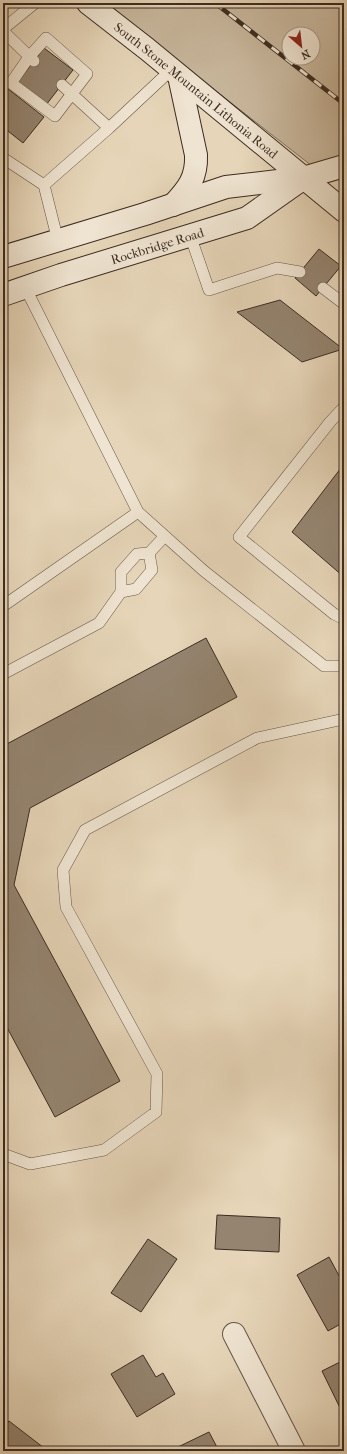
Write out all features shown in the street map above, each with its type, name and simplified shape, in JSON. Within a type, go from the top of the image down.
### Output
[{"type":"main road","name":"South Stone Mountain Lithonia Road","points":[[88,3],[147,49],[344,211]]},
{"type":"main road","points":[[173,205],[189,185],[194,176],[196,166],[196,155],[175,73]]},
{"type":"main road","name":"Rockbridge Road","points":[[3,257],[173,205],[226,187],[303,178],[344,166]]},
{"type":"main road","name":"Rockbridge Road","points":[[3,294],[247,218],[303,178]]},
{"type":"main road","points":[[234,1334],[294,1451]]},
{"type":"lane","points":[[32,59],[3,30],[35,3]]},
{"type":"lane","points":[[46,38],[87,74],[55,116],[11,83],[32,59],[46,38]]},
{"type":"lane","points":[[44,185],[175,73]]},
{"type":"lane","points":[[62,85],[109,128]]},
{"type":"lane","points":[[3,158],[44,185],[58,241]]},
{"type":"lane","points":[[190,235],[209,290],[278,268],[300,272]]},
{"type":"lane","points":[[25,287],[138,512],[204,571],[324,666],[344,666]]},
{"type":"lane","points":[[323,288],[344,304]]},
{"type":"lane","points":[[344,407],[330,422],[239,537],[334,614],[344,619]]},
{"type":"lane","points":[[3,606],[138,512]]},
{"type":"lane","points":[[122,592],[120,572],[137,554],[149,552],[164,536]]},
{"type":"lane","points":[[3,674],[98,623],[122,592],[136,589],[152,570],[149,552]]},
{"type":"lane","points":[[3,1154],[30,1164],[104,1150],[156,1112],[157,1074],[66,907],[63,870],[85,830],[257,738],[344,719]]},
{"type":"shaded area","points":[[103,3],[344,3],[344,154],[312,166]]},
{"type":"building","points":[[44,48],[73,70],[46,105],[17,83]]},
{"type":"building","points":[[3,85],[44,117],[23,143],[3,127]]},
{"type":"building","points":[[319,249],[341,266],[316,296],[295,278]]},
{"type":"building","points":[[280,300],[343,349],[302,362],[237,312]]},
{"type":"building","points":[[344,464],[344,577],[292,532]]},
{"type":"building","points":[[206,638],[237,697],[30,808],[14,885],[120,1081],[55,1117],[3,1020],[3,746]]},
{"type":"building","points":[[217,1215],[280,1218],[279,1252],[215,1249]]},
{"type":"building","points":[[148,1239],[177,1259],[141,1312],[111,1293]]},
{"type":"building","points":[[329,1257],[344,1285],[344,1322],[328,1331],[297,1275]]},
{"type":"building","points":[[143,1355],[156,1377],[163,1373],[175,1394],[137,1417],[111,1374]]},
{"type":"building","points":[[344,1360],[344,1416],[322,1371]]},
{"type":"building","points":[[9,1421],[48,1451],[3,1451],[3,1428]]},
{"type":"building","points":[[209,1432],[219,1451],[180,1451],[178,1447]]},
{"type":"railway","points":[[215,3],[344,104]]}]
